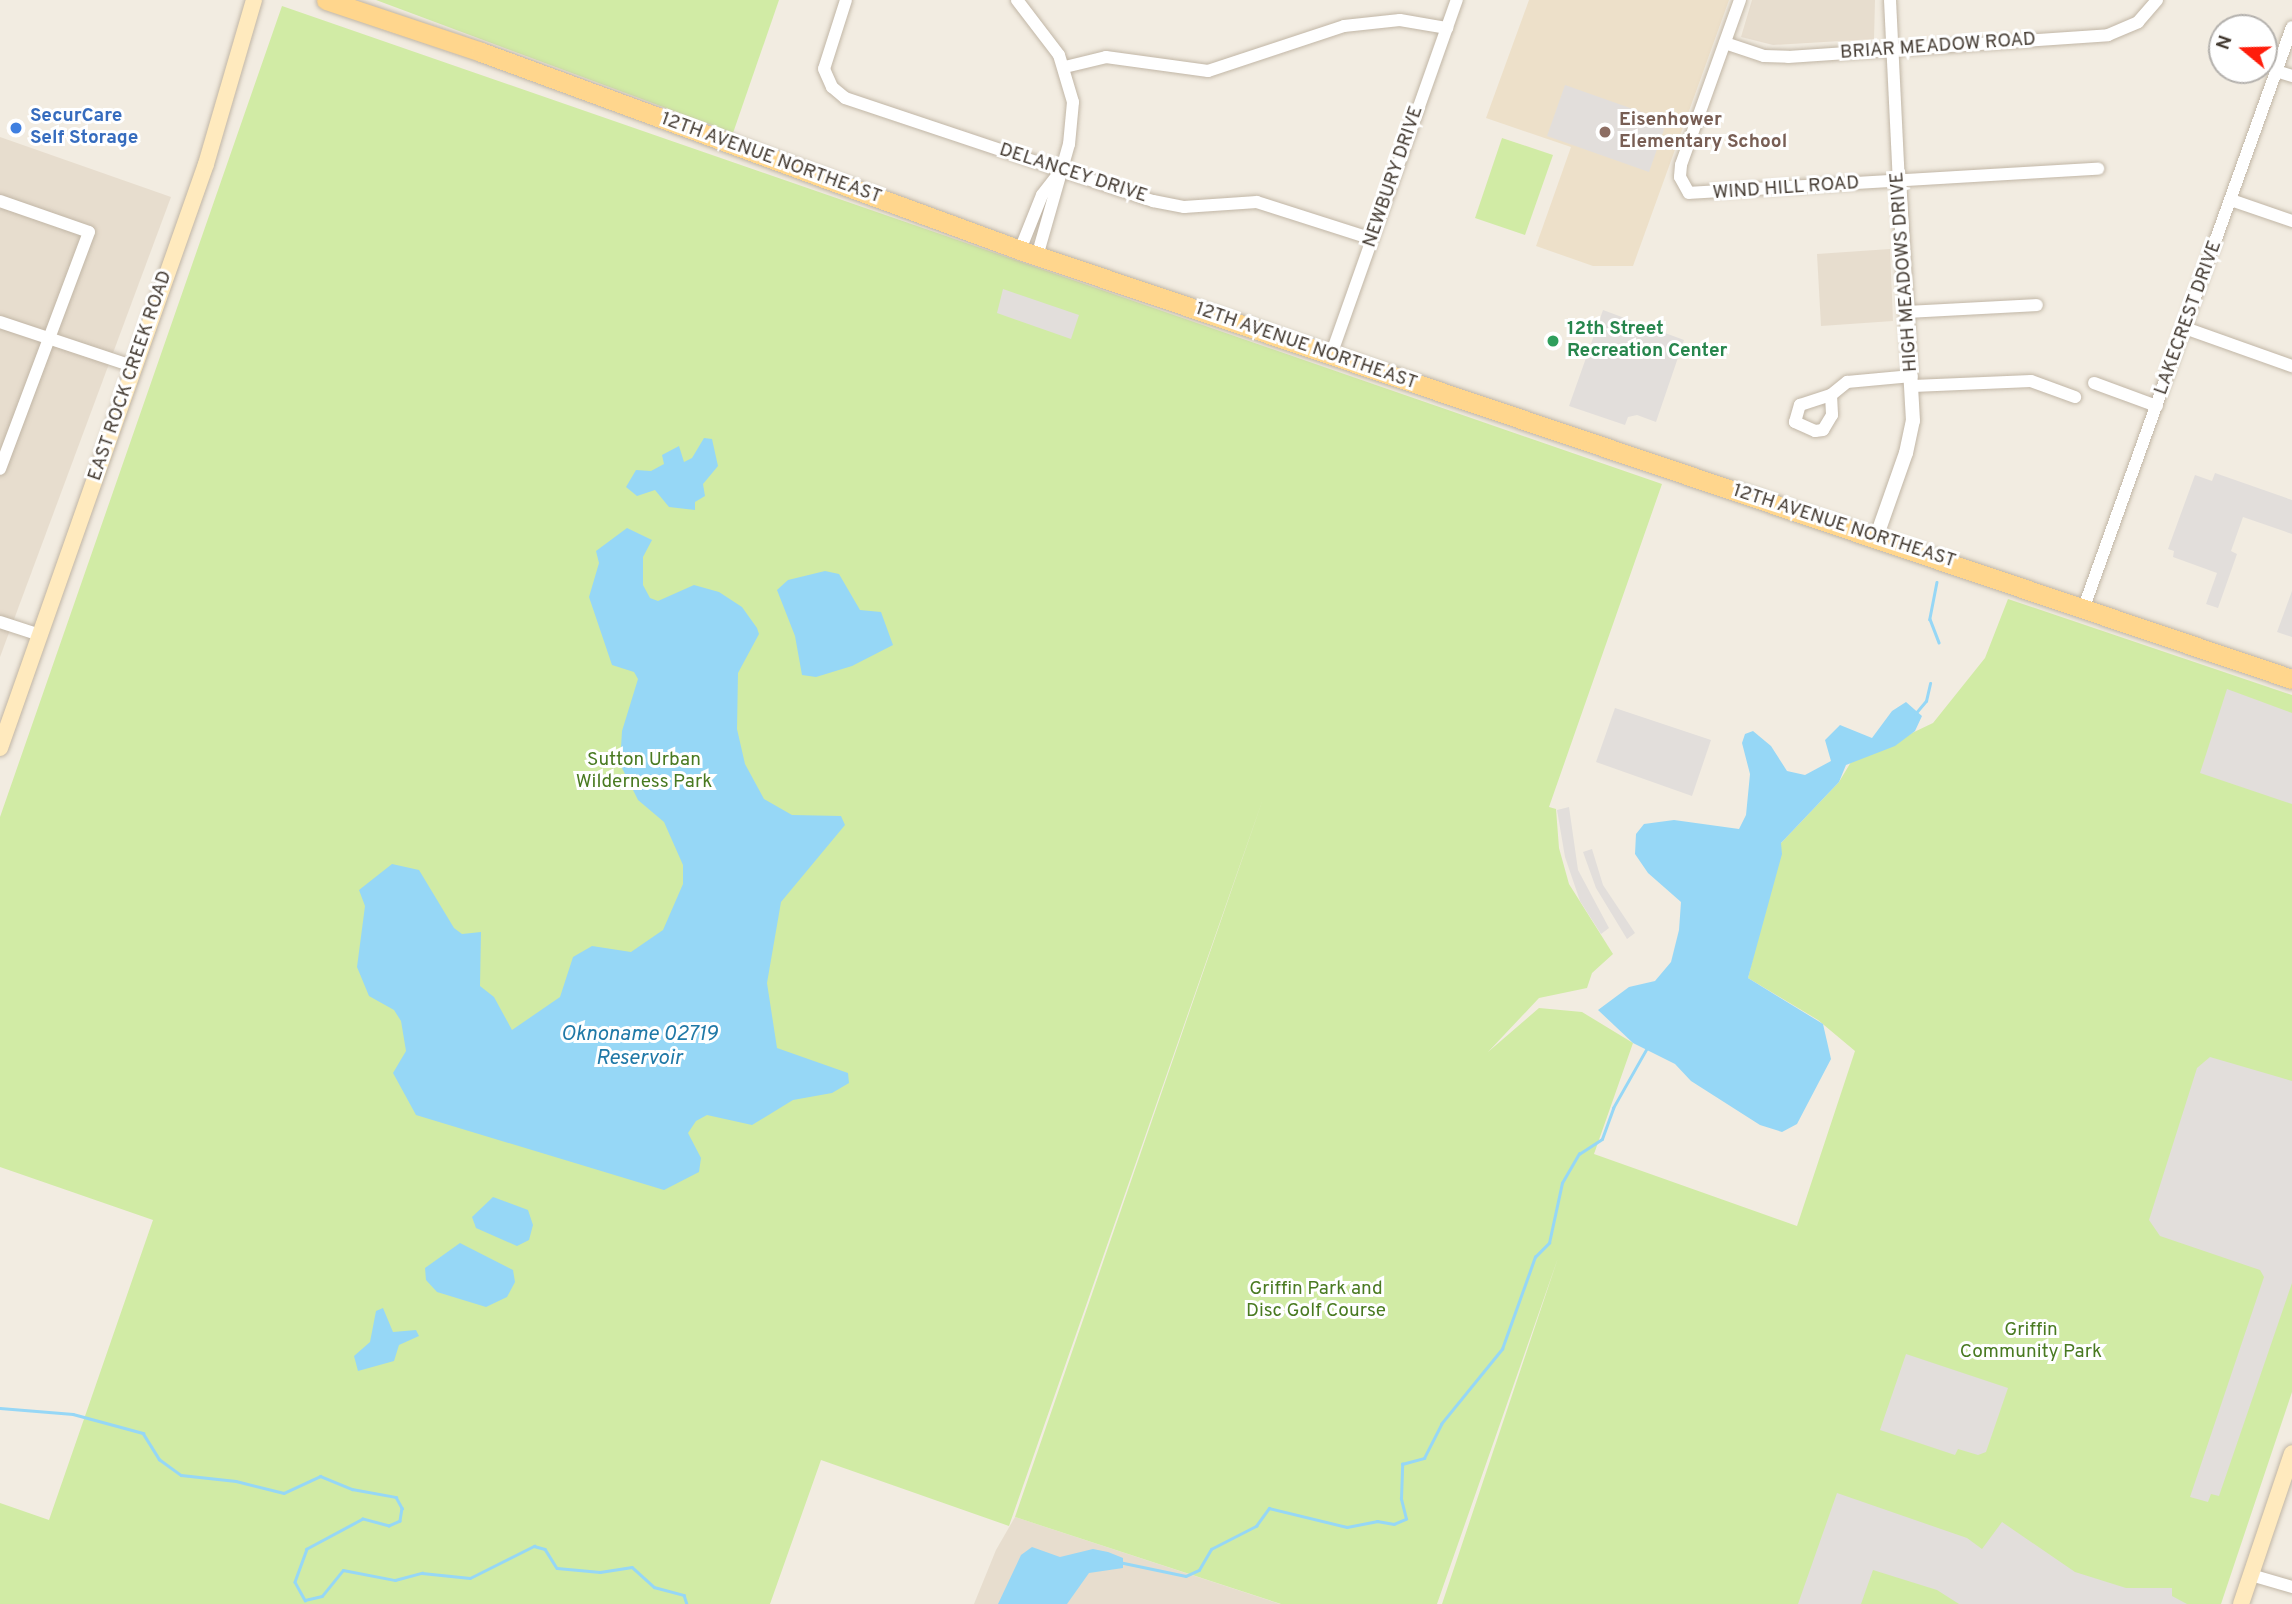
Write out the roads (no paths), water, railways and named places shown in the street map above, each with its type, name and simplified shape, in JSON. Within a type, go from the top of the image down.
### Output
[{"type":"main road","name":"EAST ROCK CREEK ROAD","points":[[0,748],[206,164],[254,0]]},
{"type":"main road","name":"12TH AVENUE NORTHEAST","points":[[326,0],[481,52],[1028,253],[2292,679]]},
{"type":"main road","points":[[2241,1604],[2292,1453]]},
{"type":"street","name":"DELANCEY DRIVE","points":[[846,0],[824,69],[840,95],[1178,207],[1257,202],[1372,239]]},
{"type":"street","points":[[1017,0],[1050,41],[1065,67],[1074,115],[1061,170],[1042,195],[1028,253]]},
{"type":"street","name":"NEWBURY DRIVE","points":[[1331,355],[1457,0]]},
{"type":"street","points":[[1725,43],[1740,0]]},
{"type":"street","name":"HIGH MEADOWS DRIVE","points":[[1876,538],[1906,453],[1912,381],[1890,50],[1890,0]]},
{"type":"street","name":"BRIAR MEADOW ROAD","points":[[1725,43],[1775,57],[2108,35],[2129,29],[2148,14],[2157,0]]},
{"type":"street","points":[[1065,67],[1106,57],[1208,71],[1344,26],[1390,20],[1447,28]]},
{"type":"street","name":"LAKECREST DRIVE","points":[[2278,66],[2292,27]]},
{"type":"street","name":"WIND HILL ROAD","points":[[1725,43],[1681,165],[1685,191],[1706,195],[2098,169]]},
{"type":"street","points":[[1275,48],[1281,62]]},
{"type":"street","name":"LAKECREST DRIVE","points":[[2084,607],[2271,84]]},
{"type":"street","points":[[2231,200],[2292,221]]},
{"type":"street","points":[[0,201],[89,232],[52,337],[1,460]]},
{"type":"street","points":[[1908,312],[2037,305]]},
{"type":"street","points":[[0,322],[52,337],[135,367]]},
{"type":"street","points":[[2185,328],[2292,366]]},
{"type":"street","points":[[1831,395],[1853,380],[2031,381],[2076,397]]},
{"type":"street","points":[[2094,383],[2157,406]]},
{"type":"street","points":[[0,622],[40,635]]},
{"type":"street","points":[[2251,1575],[2292,1587]]},
{"type":"water","points":[[704,438],[712,439],[718,466],[703,484],[705,496],[695,502],[695,510],[669,507],[655,490],[637,496],[626,487],[636,470],[651,471],[664,464],[662,455],[679,446],[684,462],[692,458]]},
{"type":"water","name":"Oknoname 02719 Reservoir","points":[[627,528],[652,540],[643,557],[643,585],[650,598],[658,601],[694,585],[719,592],[742,607],[757,628],[759,634],[738,673],[737,729],[745,764],[764,799],[792,815],[841,816],[845,825],[781,902],[767,983],[777,1048],[848,1073],[849,1083],[832,1093],[793,1100],[752,1125],[707,1115],[696,1121],[688,1133],[701,1158],[699,1172],[664,1190],[416,1115],[393,1073],[406,1051],[401,1021],[394,1010],[369,996],[357,967],[365,906],[359,890],[392,864],[419,870],[454,928],[462,934],[481,932],[480,986],[494,997],[512,1030],[560,997],[573,957],[592,946],[631,952],[663,930],[683,884],[683,865],[664,822],[638,800],[620,764],[622,731],[638,679],[634,672],[612,665],[589,597],[599,563],[596,551]]},
{"type":"water","points":[[825,571],[839,574],[860,610],[881,612],[893,645],[852,666],[816,677],[802,675],[795,636],[777,590],[788,580]]},
{"type":"water","points":[[1906,702],[1922,716],[1915,731],[1895,746],[1846,765],[1839,782],[1781,843],[1782,854],[1748,978],[1823,1024],[1831,1059],[1797,1124],[1782,1132],[1760,1125],[1691,1081],[1675,1064],[1633,1043],[1598,1010],[1629,987],[1655,981],[1671,962],[1679,930],[1681,902],[1648,873],[1635,854],[1636,834],[1644,824],[1674,820],[1739,829],[1746,815],[1750,774],[1742,743],[1745,734],[1753,731],[1771,746],[1787,771],[1805,775],[1831,761],[1825,740],[1840,725],[1872,738],[1892,711]]},
{"type":"water","points":[[493,1197],[528,1210],[533,1225],[529,1240],[517,1246],[476,1228],[472,1217]]},
{"type":"water","points":[[460,1243],[513,1270],[515,1282],[507,1297],[486,1307],[437,1292],[426,1280],[425,1268]]},
{"type":"water","points":[[383,1308],[393,1332],[416,1330],[419,1336],[399,1345],[394,1361],[358,1371],[354,1356],[370,1342],[376,1311]]},
{"type":"water","points":[[1032,1547],[1060,1557],[1093,1549],[1108,1552],[1123,1558],[1123,1568],[1089,1573],[1067,1604],[998,1604],[1021,1555]]},
{"type":"waterway","points":[[1937,582],[1930,619],[1939,642]]},
{"type":"waterway","points":[[1915,714],[1926,701],[1930,683]]},
{"type":"waterway","points":[[1119,1562],[1186,1576],[1199,1570],[1211,1549],[1256,1526],[1269,1508],[1347,1527],[1377,1521],[1394,1524],[1406,1519],[1401,1499],[1402,1464],[1424,1458],[1441,1424],[1502,1349],[1535,1257],[1549,1243],[1562,1183],[1579,1154],[1602,1139],[1613,1108],[1647,1048]]},
{"type":"waterway","points":[[0,1408],[73,1414],[143,1433],[159,1459],[181,1475],[236,1481],[284,1493],[320,1476],[352,1489],[396,1497],[402,1508],[400,1521],[389,1526],[363,1519],[307,1549],[295,1582],[305,1600],[322,1596],[343,1570],[395,1580],[422,1573],[470,1578],[534,1546],[545,1549],[557,1568],[600,1572],[632,1567],[654,1587],[684,1595],[687,1604]]},
{"type":"place","name":"SecurCare Self Storage","points":[[16,128]]},
{"type":"place","name":"Eisenhower Elementary School","points":[[1605,132]]},
{"type":"place","name":"12th Street Recreation Center","points":[[1553,341]]},
{"type":"park label","name":"Sutton Urban Wilderness Park","points":[[644,772]]},
{"type":"park label","name":"Griffin Park and Disc Golf Course","points":[[1316,1301]]},
{"type":"park label","name":"Griffin Community Park","points":[[2031,1342]]}]
